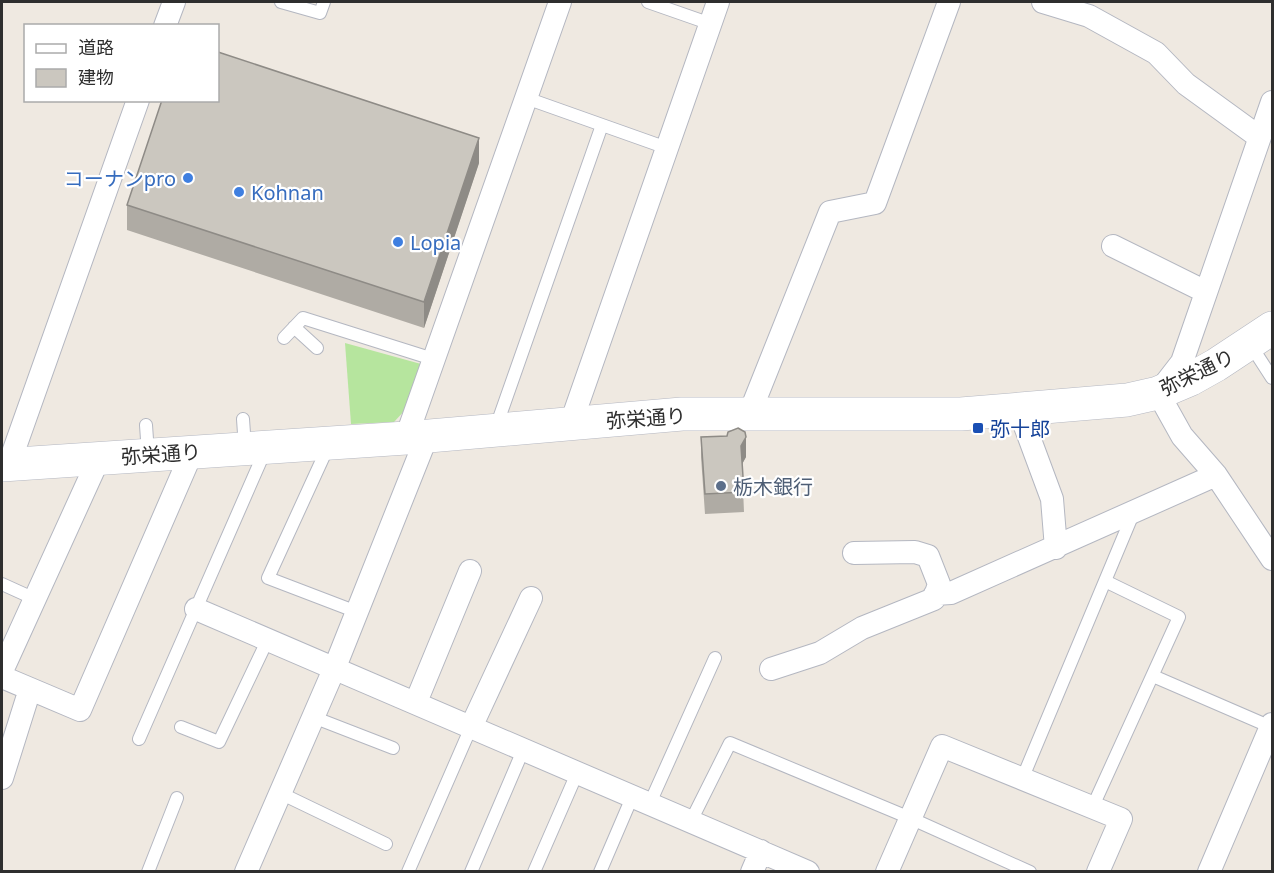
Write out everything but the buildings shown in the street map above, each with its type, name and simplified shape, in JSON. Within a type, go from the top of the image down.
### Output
[{"type":"street","points":[[166,24],[174,2]]},
{"type":"street","points":[[246,872],[357,612],[417,437],[433,359],[560,2]]},
{"type":"street","points":[[571,423],[718,2]]},
{"type":"street","points":[[749,415],[830,212],[875,202],[949,2]]},
{"type":"street","points":[[1043,2],[1089,16],[1156,53],[1186,84],[1259,136]]},
{"type":"street","points":[[5,465],[137,102]]},
{"type":"street","points":[[1272,102],[1182,362],[1158,393],[1182,436],[1216,474],[1272,559]]},
{"type":"street","points":[[1113,246],[1206,292]]},
{"type":"street","name":"弥栄通り","points":[[5,465],[99,458],[147,440],[192,452],[252,438],[330,443],[682,414],[961,414],[1127,400],[1158,393],[1208,370],[1261,336]]},
{"type":"street","points":[[1019,410],[1052,499],[1056,548]]},
{"type":"street","points":[[2,677],[80,710],[192,452]]},
{"type":"street","points":[[2,671],[99,458]]},
{"type":"street","points":[[935,594],[951,593],[1056,548],[1216,474]]},
{"type":"street","points":[[771,669],[820,653],[861,628],[933,599],[939,584],[928,556],[915,552],[854,553]]},
{"type":"street","points":[[416,702],[470,571]]},
{"type":"street","points":[[472,726],[531,598]]},
{"type":"street","points":[[196,609],[691,820],[757,861],[799,870]]},
{"type":"street","points":[[2,778],[30,689]]},
{"type":"street","points":[[1209,872],[1272,725]]},
{"type":"street","points":[[887,872],[942,746],[1023,777],[1121,819],[1098,872]]},
{"type":"lane","points":[[281,2],[320,13],[324,2]]},
{"type":"lane","points":[[648,2],[711,24]]},
{"type":"lane","points":[[526,98],[667,148]]},
{"type":"lane","points":[[495,430],[602,125]]},
{"type":"lane","points":[[284,338],[303,318],[433,359]]},
{"type":"lane","points":[[294,327],[317,348]]},
{"type":"lane","points":[[1261,336],[1272,378]]},
{"type":"lane","points":[[139,739],[196,609],[252,438]]},
{"type":"lane","points":[[330,443],[268,578],[357,612]]},
{"type":"lane","points":[[1023,777],[1133,513]]},
{"type":"lane","points":[[1093,806],[1179,617],[1105,581]]},
{"type":"lane","points":[[2,584],[35,599]]},
{"type":"lane","points":[[181,727],[219,742],[268,639]]},
{"type":"lane","points":[[600,872],[642,799],[715,658]]},
{"type":"lane","points":[[1153,676],[1272,725]]},
{"type":"lane","points":[[313,717],[393,748]]},
{"type":"lane","points":[[408,872],[472,726]]},
{"type":"lane","points":[[691,820],[730,743],[910,818],[1030,872]]},
{"type":"lane","points":[[471,872],[524,748]]},
{"type":"lane","points":[[534,872],[578,771]]},
{"type":"lane","points":[[280,793],[386,844]]},
{"type":"lane","points":[[148,872],[177,798]]},
{"type":"green space","points":[[345,343],[421,364],[406,409],[394,422],[351,424]]},
{"type":"place","name":"コーナンpro","points":[[188,178]]},
{"type":"place","name":"Kohnan","points":[[239,192]]},
{"type":"place","name":"Lopia","points":[[398,242]]},
{"type":"place","name":"弥十郎","points":[[978,428]]},
{"type":"place","name":"栃木銀行","points":[[721,486]]}]
